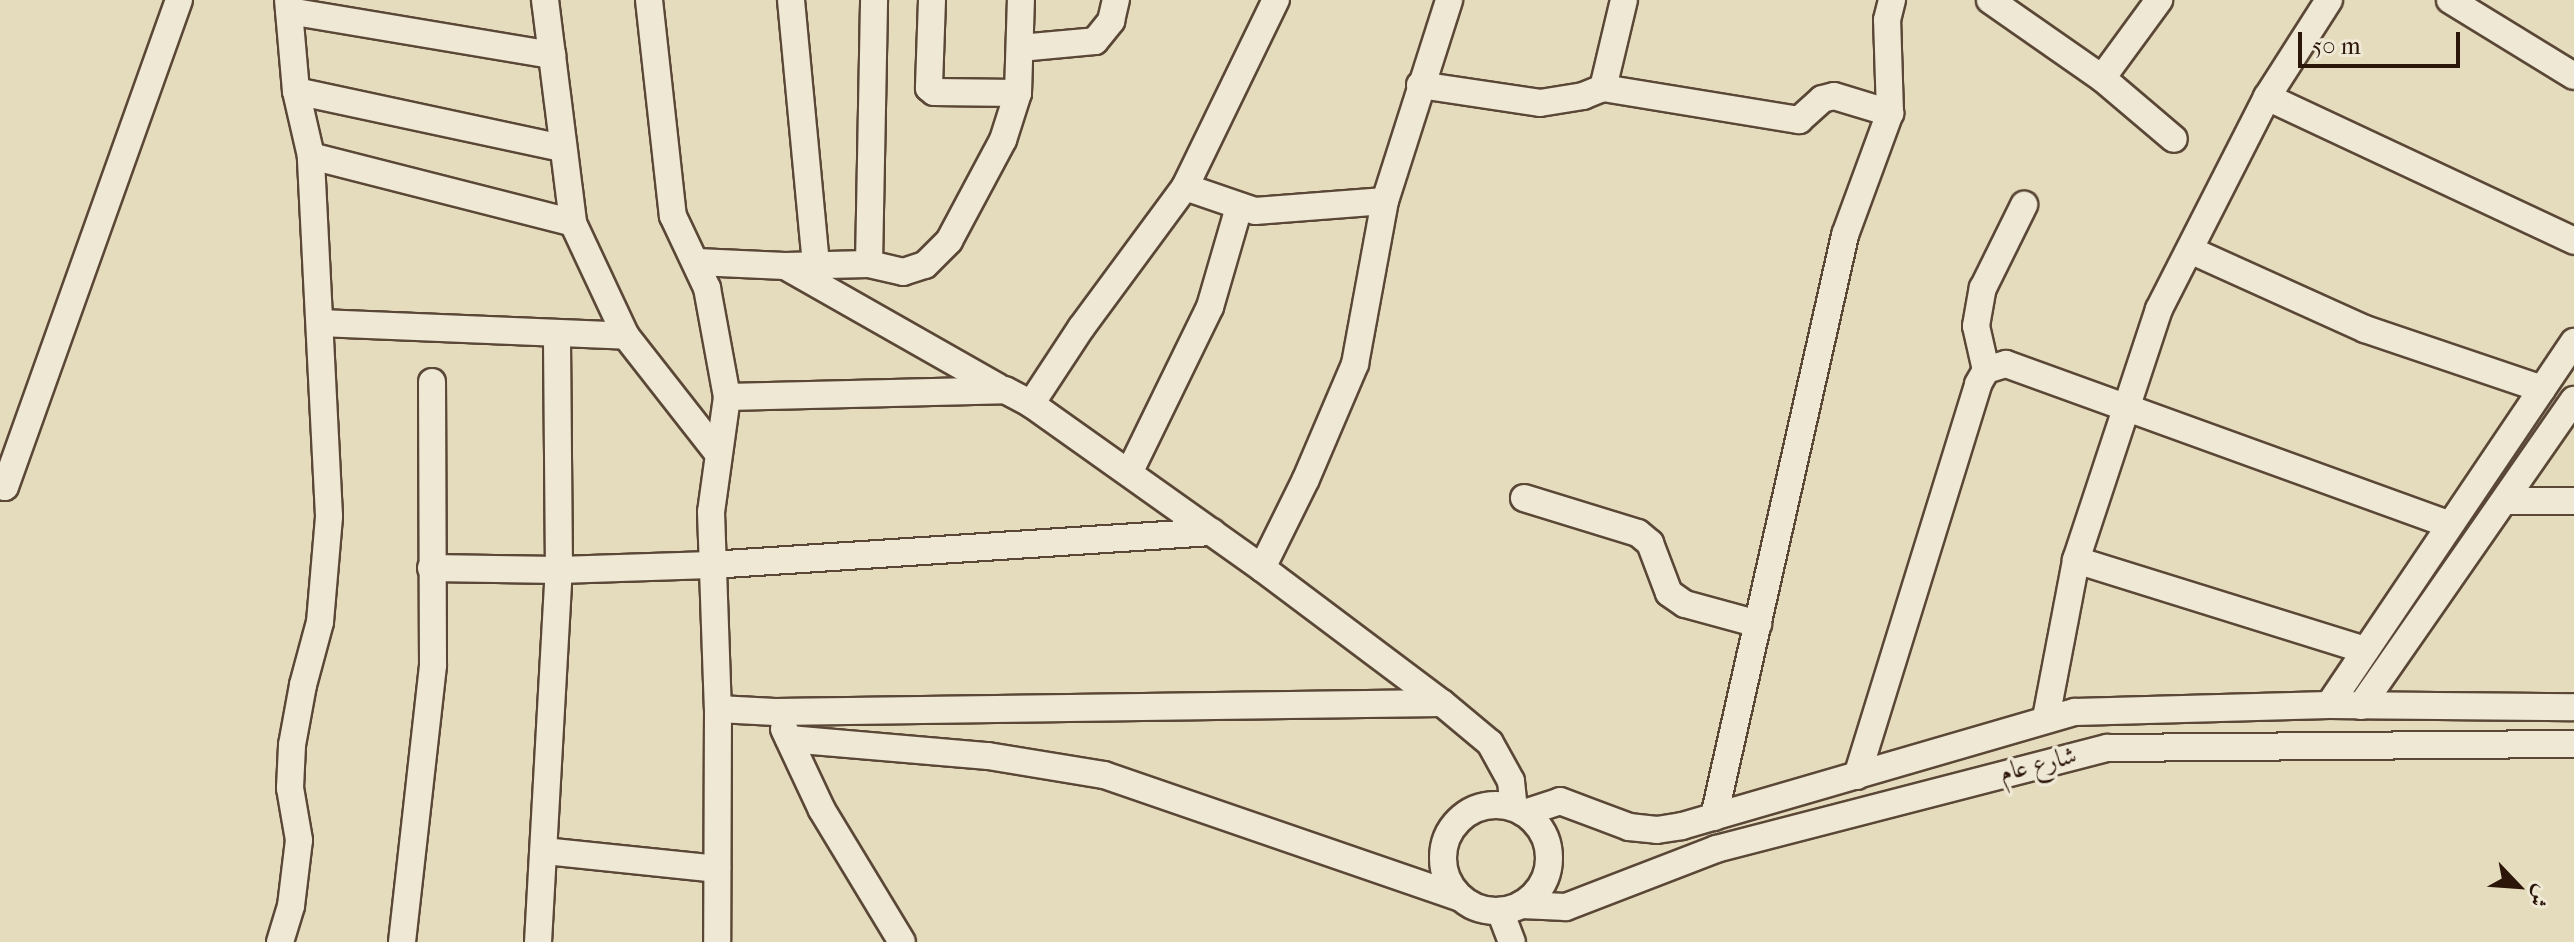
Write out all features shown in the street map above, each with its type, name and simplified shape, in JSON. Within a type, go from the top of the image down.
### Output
[{"type":"street","points":[[0,485],[5,487],[179,0]]},
{"type":"street","points":[[545,0],[573,223],[626,336],[717,452]]},
{"type":"street","points":[[649,0],[673,216],[697,262],[713,310],[717,354],[727,397],[711,512],[718,709],[717,942]]},
{"type":"street","points":[[791,0],[816,266]]},
{"type":"street","points":[[869,264],[874,0]]},
{"type":"street","points":[[932,0],[929,88],[934,92],[1018,93]]},
{"type":"street","points":[[697,262],[785,266],[869,264],[903,272],[925,265],[949,241],[1003,140],[1018,93],[1021,0]]},
{"type":"street","points":[[1020,48],[1095,41],[1111,21],[1116,0]]},
{"type":"street","points":[[1031,404],[1081,328],[1185,187],[1276,0]]},
{"type":"street","points":[[1262,568],[1306,479],[1355,364],[1385,201],[1449,0]]},
{"type":"street","points":[[1603,88],[1624,0]]},
{"type":"street","points":[[1714,817],[1845,235],[1890,113],[1887,20],[1892,0]]},
{"type":"street","points":[[1990,0],[2102,78],[2174,139]]},
{"type":"street","points":[[2102,78],[2159,0]]},
{"type":"street","points":[[2046,718],[2076,560],[2159,309],[2267,97],[2329,0]]},
{"type":"street","points":[[2450,0],[2574,76]]},
{"type":"street","points":[[280,942],[291,906],[299,840],[290,788],[292,745],[303,685],[320,622],[329,516],[311,156],[296,91],[289,6],[552,55]]},
{"type":"street","points":[[1420,85],[1540,103],[1583,96],[1603,88],[1799,120],[1822,99],[1834,96],[1890,113]]},
{"type":"street","points":[[296,91],[563,148]]},
{"type":"street","points":[[2267,97],[2574,241]]},
{"type":"street","points":[[311,156],[573,223]]},
{"type":"street","points":[[1185,187],[1255,211],[1385,201]]},
{"type":"street","points":[[1857,776],[1986,370],[1976,326],[1983,288],[2024,205]]},
{"type":"street","points":[[1129,473],[1210,307],[1239,207]]},
{"type":"street","points":[[2190,250],[2365,329],[2542,389]]},
{"type":"street","points":[[785,266],[1031,404],[1262,568],[1442,703],[1490,743],[1511,781],[1519,810]]},
{"type":"street","points":[[321,323],[626,336]]},
{"type":"street","points":[[538,942],[559,570],[557,333]]},
{"type":"street","points":[[2329,705],[2574,342]]},
{"type":"street","points":[[1986,370],[2006,364],[2450,525]]},
{"type":"street","points":[[402,942],[433,665],[432,382]]},
{"type":"street","points":[[727,397],[1005,390]]},
{"type":"street","points":[[2361,706],[2574,400]]},
{"type":"street","points":[[1524,498],[1638,533],[1650,543],[1669,593],[1685,604],[1758,624]]},
{"type":"street","points":[[2506,501],[2574,501]]},
{"type":"street","points":[[431,568],[559,570],[711,565],[1212,532]]},
{"type":"street","points":[[2076,560],[2365,650]]},
{"type":"street","points":[[718,709],[775,712],[1442,703]]},
{"type":"street","name":"شارع عام","points":[[1519,810],[1560,801],[1629,827],[1657,830],[1857,776],[2046,718],[2109,708],[2329,705],[2574,707]]},
{"type":"street","points":[[2202,708],[2202,745]]},
{"type":"street","points":[[775,712],[822,810],[902,942]]},
{"type":"street","points":[[789,739],[988,756],[1104,775],[1459,897],[1478,909],[1511,908],[1539,891],[1548,870],[1548,848],[1540,828],[1519,810],[1494,805],[1474,810],[1452,831],[1443,860],[1448,880],[1459,897]]},
{"type":"street","name":"شارع عام","points":[[1511,908],[1566,907],[1716,849],[2075,753],[2140,745],[2574,744]]},
{"type":"street","points":[[544,851],[717,869]]},
{"type":"street","points":[[1511,908],[1512,942]]}]
